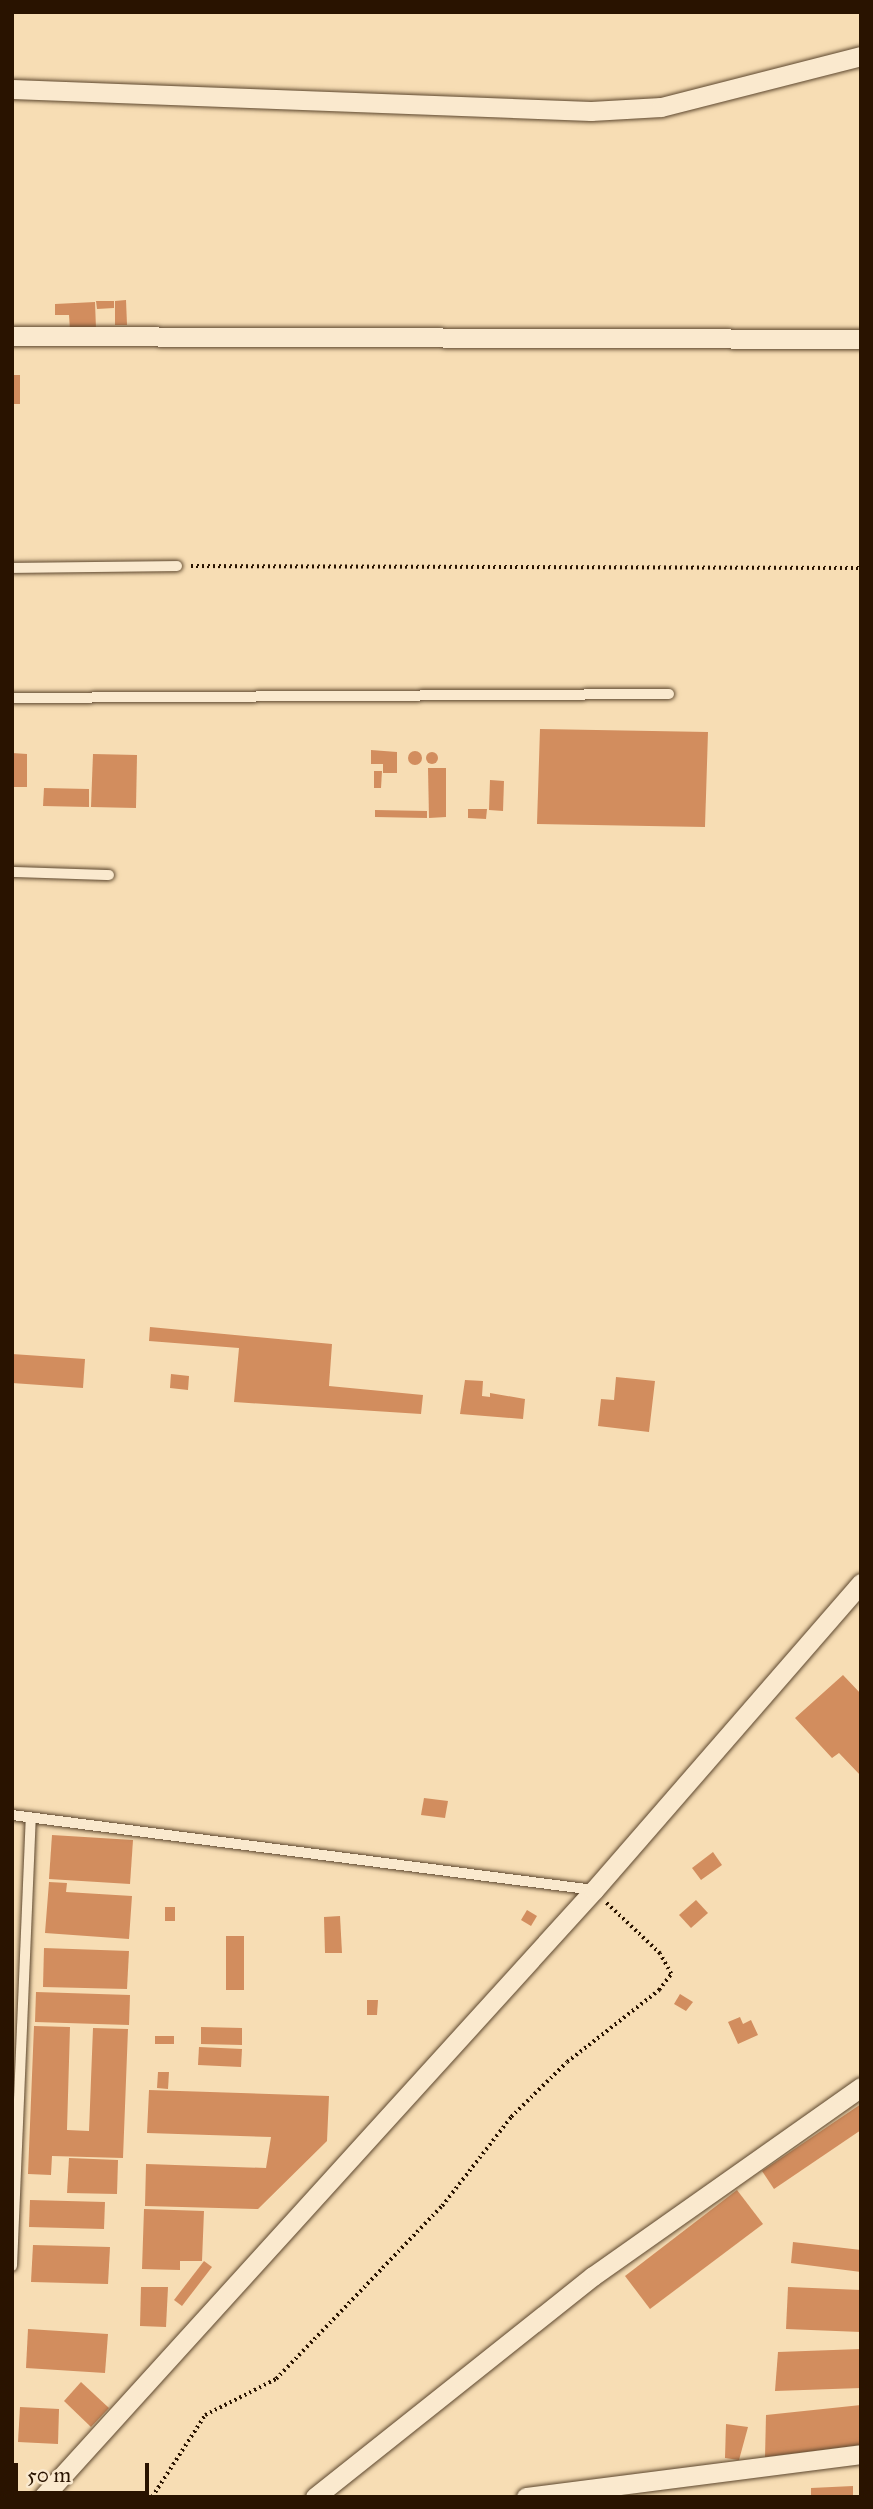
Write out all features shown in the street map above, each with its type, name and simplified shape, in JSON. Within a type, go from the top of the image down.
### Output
[{"type":"street","points":[[12,89],[591,111],[661,107],[861,57]]},
{"type":"street","points":[[12,336],[861,339]]},
{"type":"street","points":[[43,2497],[594,1890],[861,1583]]},
{"type":"street","points":[[315,2497],[593,2276],[861,2087]]},
{"type":"street","points":[[526,2497],[663,2487],[861,2454]]},
{"type":"lane","points":[[12,568],[177,566]]},
{"type":"lane","points":[[12,698],[669,694]]},
{"type":"lane","points":[[12,872],[110,875]]},
{"type":"lane","points":[[12,1815],[594,1890]]},
{"type":"lane","points":[[12,2266],[31,1818]]},
{"type":"path","points":[[177,566],[861,568]]},
{"type":"path","points":[[152,2497],[205,2415],[276,2379],[442,2206],[511,2117],[567,2062],[659,1990],[671,1975],[660,1954],[594,1890]]},
{"type":"building","points":[[126,300],[127,325],[115,325],[115,301]]},
{"type":"building","points":[[96,301],[114,301],[114,308],[97,309]]},
{"type":"building","points":[[95,302],[96,329],[70,330],[69,315],[55,315],[55,304]]},
{"type":"building","points":[[12,375],[20,375],[20,404],[12,404]]},
{"type":"building","points":[[540,729],[708,732],[705,827],[537,824]]},
{"type":"building","points":[[371,750],[397,752],[397,773],[383,773],[383,764],[371,764]]},
{"type":"building","points":[[415,751],[420,753],[420,763],[415,765],[410,763],[408,758],[410,753]]},
{"type":"building","points":[[12,753],[27,754],[27,787],[12,787]]},
{"type":"building","points":[[427,753],[437,753],[437,763],[427,763]]},
{"type":"building","points":[[93,754],[137,755],[136,808],[91,807]]},
{"type":"building","points":[[428,768],[446,768],[446,817],[429,818]]},
{"type":"building","points":[[374,771],[382,771],[381,788],[374,788]]},
{"type":"building","points":[[490,780],[504,781],[503,811],[489,810]]},
{"type":"building","points":[[44,788],[89,789],[89,807],[43,806]]},
{"type":"building","points":[[468,809],[487,809],[486,819],[468,818]]},
{"type":"building","points":[[375,810],[427,811],[427,818],[375,817]]},
{"type":"building","points":[[150,1327],[332,1344],[329,1386],[423,1395],[421,1414],[234,1402],[239,1348],[149,1341]]},
{"type":"building","points":[[12,1354],[85,1359],[83,1388],[12,1383]]},
{"type":"building","points":[[171,1374],[189,1376],[188,1390],[170,1388]]},
{"type":"building","points":[[616,1377],[655,1381],[649,1432],[598,1426],[601,1399],[614,1400]]},
{"type":"building","points":[[465,1380],[483,1381],[482,1396],[490,1397],[490,1393],[525,1399],[523,1419],[460,1414]]},
{"type":"building","points":[[843,1675],[861,1694],[861,1776],[839,1753],[832,1758],[795,1718]]},
{"type":"building","points":[[424,1798],[448,1801],[445,1818],[421,1815]]},
{"type":"building","points":[[52,1835],[133,1840],[130,1884],[49,1879]]},
{"type":"building","points":[[713,1852],[722,1865],[701,1880],[692,1868]]},
{"type":"building","points":[[49,1882],[67,1883],[66,1892],[132,1896],[129,1939],[45,1933]]},
{"type":"building","points":[[696,1900],[708,1913],[691,1928],[679,1915]]},
{"type":"building","points":[[165,1907],[175,1907],[175,1921],[165,1921]]},
{"type":"building","points":[[527,1910],[537,1916],[531,1926],[521,1920]]},
{"type":"building","points":[[340,1916],[342,1953],[325,1953],[324,1917]]},
{"type":"building","points":[[226,1936],[244,1936],[244,1990],[226,1990]]},
{"type":"building","points":[[44,1948],[129,1951],[127,1989],[43,1987]]},
{"type":"building","points":[[36,1992],[130,1995],[129,2025],[35,2022]]},
{"type":"building","points":[[680,1994],[693,2002],[686,2011],[674,2004]]},
{"type":"building","points":[[367,2000],[378,2000],[377,2015],[367,2015]]},
{"type":"building","points":[[740,2017],[743,2024],[751,2020],[758,2035],[738,2044],[728,2022]]},
{"type":"building","points":[[34,2026],[70,2027],[67,2130],[89,2131],[93,2028],[128,2029],[123,2158],[52,2156],[51,2175],[28,2174]]},
{"type":"building","points":[[201,2027],[242,2028],[242,2045],[201,2044]]},
{"type":"building","points":[[155,2036],[174,2036],[174,2044],[155,2044]]},
{"type":"building","points":[[199,2047],[242,2049],[241,2067],[198,2065]]},
{"type":"building","points":[[158,2072],[169,2072],[168,2089],[157,2088]]},
{"type":"building","points":[[149,2090],[329,2096],[327,2141],[258,2209],[145,2206],[146,2164],[266,2168],[271,2137],[147,2133]]},
{"type":"building","points":[[861,2104],[861,2130],[774,2189],[762,2171]]},
{"type":"building","points":[[69,2158],[118,2160],[117,2194],[67,2193]]},
{"type":"building","points":[[737,2190],[763,2224],[650,2309],[625,2276]]},
{"type":"building","points":[[30,2200],[105,2202],[104,2229],[29,2227]]},
{"type":"building","points":[[144,2209],[204,2211],[202,2261],[180,2261],[180,2270],[142,2269]]},
{"type":"building","points":[[793,2242],[861,2250],[861,2272],[791,2263]]},
{"type":"building","points":[[33,2245],[110,2247],[108,2284],[31,2282]]},
{"type":"building","points":[[204,2261],[212,2267],[182,2306],[174,2300]]},
{"type":"building","points":[[141,2287],[168,2287],[166,2327],[140,2326]]},
{"type":"building","points":[[788,2287],[861,2290],[861,2332],[786,2329]]},
{"type":"building","points":[[28,2329],[108,2334],[105,2373],[26,2368]]},
{"type":"building","points":[[861,2349],[861,2388],[775,2391],[778,2352]]},
{"type":"building","points":[[81,2382],[109,2408],[91,2427],[64,2401]]},
{"type":"building","points":[[861,2405],[861,2445],[765,2457],[766,2415]]},
{"type":"building","points":[[20,2407],[59,2409],[58,2444],[18,2442]]},
{"type":"building","points":[[726,2424],[748,2427],[739,2460],[725,2458]]},
{"type":"building","points":[[853,2486],[853,2497],[811,2497],[811,2488]]}]
